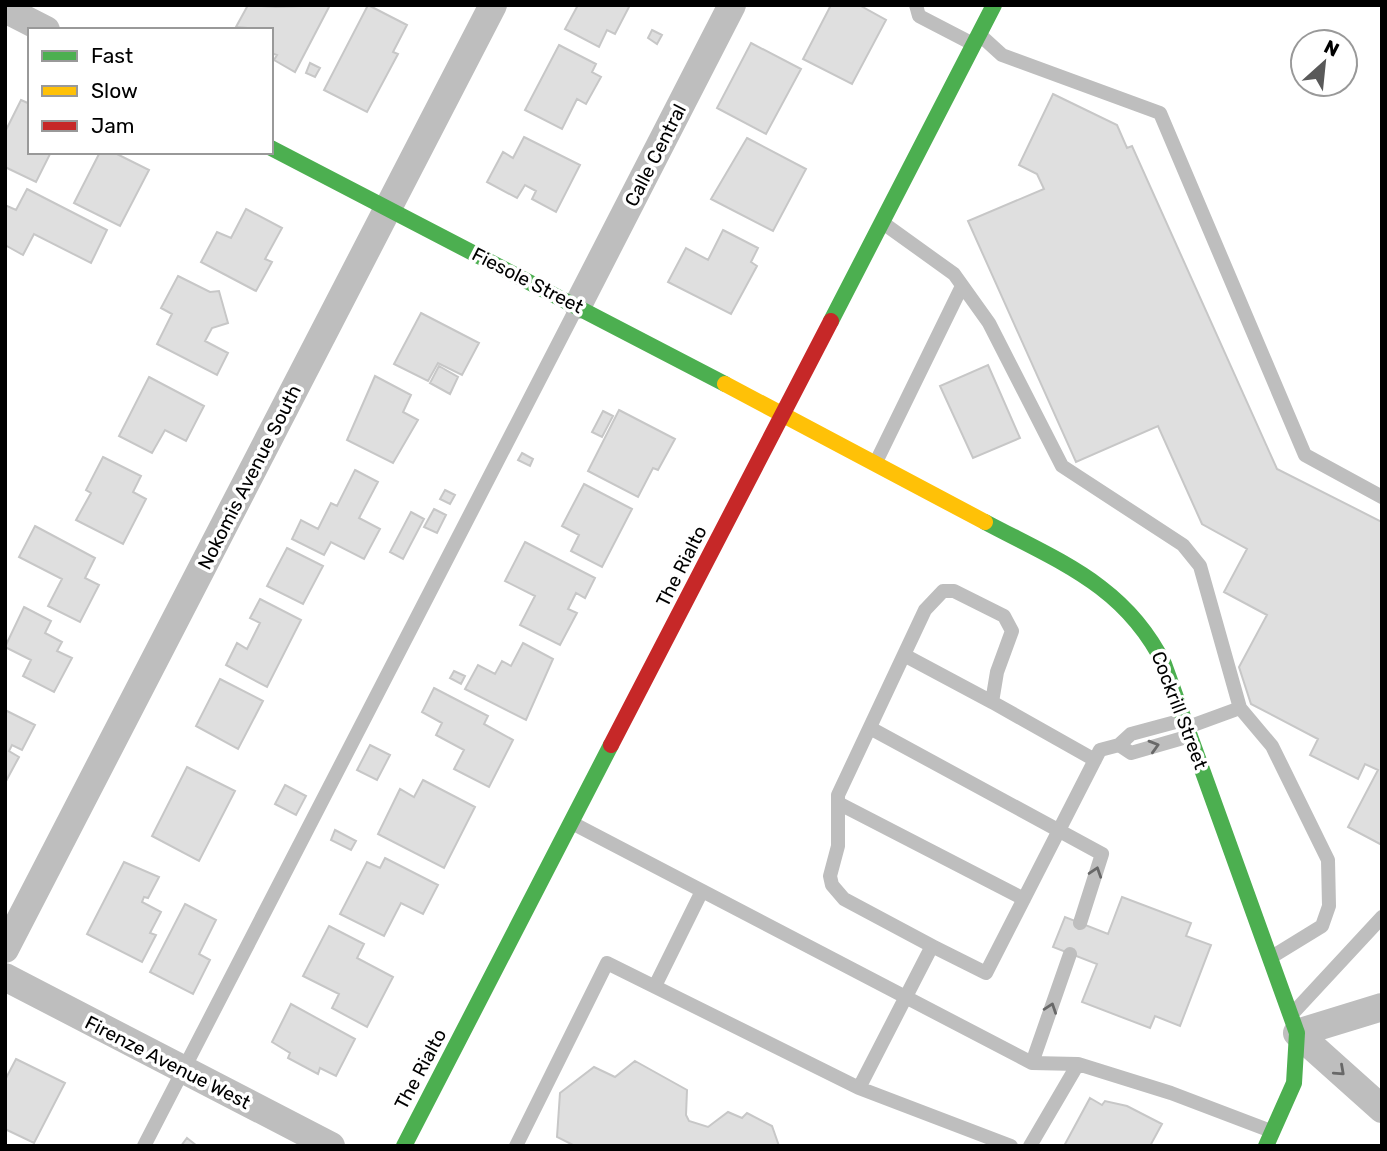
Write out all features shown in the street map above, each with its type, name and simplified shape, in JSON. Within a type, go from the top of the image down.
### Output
[{"type":"street","name":"Nokomis Avenue South","points":[[5,949],[493,5]]},
{"type":"street","name":"Calle Central","points":[[578,305],[732,5]]},
{"type":"street","name":"The Rialto","points":[[404,1146],[995,5]]},
{"type":"street","points":[[5,9],[42,28]]},
{"type":"street","name":"Fiesole Street","points":[[273,149],[578,305],[783,414]]},
{"type":"street","name":"Cockrill Street","points":[[783,414],[1114,593],[1151,635],[1295,1024],[1294,1083],[1270,1139]]},
{"type":"street","name":"Firenze Avenue West","points":[[5,977],[331,1146]]},
{"type":"street","points":[[1295,1024],[1382,1007]]},
{"type":"street","name":"Cockrill Street","points":[[1295,1024],[1382,1109]]},
{"type":"lane","points":[[916,5],[919,16],[977,40],[1002,55],[1160,113],[1305,454],[1382,497]]},
{"type":"lane","points":[[882,223],[954,274],[989,323],[1062,466],[1183,545],[1200,566],[1240,708],[1272,746],[1328,860],[1329,906],[1322,926],[1271,957]]},
{"type":"lane","points":[[876,463],[962,286]]},
{"type":"lane","points":[[144,1146],[578,305]]},
{"type":"lane","points":[[992,702],[997,672],[1012,631],[1004,617],[954,590],[943,591],[925,610],[838,795],[838,846],[830,876],[832,885],[844,899],[986,973],[1024,899],[1066,833],[1100,750],[1119,745],[1131,734],[1187,728],[1240,708]]},
{"type":"lane","points":[[904,655],[1095,760]]},
{"type":"lane","points":[[870,728],[1102,854],[1080,923]]},
{"type":"lane","points":[[838,803],[1024,899]]},
{"type":"lane","points":[[573,823],[1032,1063],[1078,1064],[1171,1093],[1270,1139]]},
{"type":"lane","points":[[655,986],[702,891]]},
{"type":"lane","points":[[1295,1024],[1382,917]]},
{"type":"lane","points":[[859,1088],[932,946]]},
{"type":"lane","points":[[1032,1063],[1070,954]]},
{"type":"lane","points":[[516,1146],[607,963],[859,1088],[1011,1146]]},
{"type":"lane","points":[[1030,1146],[1078,1064]]},
{"type":"building","points":[[248,5],[330,5],[295,72],[274,60],[277,55],[273,54],[273,28],[236,27]]},
{"type":"building","points":[[368,5],[407,25],[393,52],[398,54],[367,112],[324,90]]},
{"type":"building","points":[[578,5],[630,5],[615,34],[607,30],[599,47],[565,29]]},
{"type":"building","points":[[831,5],[859,5],[886,20],[852,84],[803,59]]},
{"type":"building","points":[[652,30],[662,35],[657,44],[648,38]]},
{"type":"building","points":[[751,43],[801,69],[766,134],[717,108]]},
{"type":"building","points":[[559,45],[596,64],[592,72],[601,77],[586,104],[577,99],[562,129],[525,110]]},
{"type":"building","points":[[310,63],[320,68],[315,77],[306,73]]},
{"type":"building","points":[[1053,94],[1117,125],[1127,148],[1132,146],[1277,469],[1382,522],[1382,845],[1348,827],[1378,770],[1365,764],[1358,779],[1310,755],[1318,739],[1251,704],[1239,667],[1267,615],[1224,592],[1247,549],[1202,524],[1158,426],[1076,462],[968,221],[1044,189],[1037,174],[1019,165]]},
{"type":"building","points":[[21,100],[28,103],[28,154],[50,154],[36,182],[5,167],[5,132]]},
{"type":"building","points":[[524,137],[580,165],[556,212],[532,199],[536,191],[525,185],[517,198],[487,182],[503,152],[513,158]]},
{"type":"building","points":[[747,138],[806,169],[773,231],[711,199]]},
{"type":"building","points":[[99,154],[117,154],[149,170],[120,226],[74,203]]},
{"type":"building","points":[[27,189],[107,230],[91,263],[34,234],[23,255],[5,245],[5,205],[16,210]]},
{"type":"building","points":[[246,209],[282,228],[265,259],[272,262],[256,291],[201,262],[217,232],[231,238]]},
{"type":"building","points":[[723,230],[758,248],[751,262],[757,266],[731,314],[668,282],[686,248],[708,260]]},
{"type":"building","points":[[178,276],[210,292],[219,291],[228,323],[212,328],[205,341],[228,353],[217,375],[157,344],[172,314],[161,308]]},
{"type":"building","points":[[421,313],[479,343],[462,375],[438,363],[428,381],[394,364]]},
{"type":"building","points":[[988,365],[1020,438],[973,458],[940,386]]},
{"type":"building","points":[[439,366],[458,377],[450,394],[430,383]]},
{"type":"building","points":[[375,376],[411,395],[403,412],[418,420],[393,463],[347,440]]},
{"type":"building","points":[[149,377],[204,406],[186,441],[165,430],[152,453],[119,436]]},
{"type":"building","points":[[619,410],[675,439],[658,470],[653,468],[638,497],[588,471]]},
{"type":"building","points":[[603,411],[613,416],[602,437],[592,432]]},
{"type":"building","points":[[522,453],[533,459],[530,466],[518,460]]},
{"type":"building","points":[[103,457],[141,476],[133,492],[146,499],[123,544],[76,520],[91,493],[86,490]]},
{"type":"building","points":[[355,470],[378,482],[359,518],[380,529],[364,559],[331,542],[324,555],[292,539],[301,520],[318,529],[331,503],[337,506]]},
{"type":"building","points":[[584,484],[632,509],[602,567],[571,551],[579,535],[562,526]]},
{"type":"building","points":[[445,490],[455,495],[450,504],[440,499]]},
{"type":"building","points":[[434,509],[446,515],[437,533],[424,527]]},
{"type":"building","points":[[411,512],[424,519],[403,559],[390,552]]},
{"type":"building","points":[[35,526],[95,558],[85,578],[99,585],[80,622],[48,606],[62,579],[19,557]]},
{"type":"building","points":[[525,542],[595,578],[585,598],[576,593],[568,609],[577,613],[560,645],[520,625],[535,596],[505,581]]},
{"type":"building","points":[[287,548],[323,566],[303,604],[267,586]]},
{"type":"building","points":[[260,599],[301,620],[267,687],[226,665],[237,643],[247,649],[260,623],[250,618]]},
{"type":"building","points":[[24,607],[51,621],[45,633],[62,642],[57,651],[72,658],[54,692],[23,676],[31,660],[5,647]]},
{"type":"building","points":[[523,643],[553,659],[526,720],[465,689],[478,665],[495,674],[502,661],[511,666]]},
{"type":"building","points":[[454,671],[465,676],[461,684],[450,678]]},
{"type":"building","points":[[220,679],[263,701],[238,749],[196,726]]},
{"type":"building","points":[[434,688],[488,716],[484,724],[513,740],[489,787],[454,769],[464,750],[436,735],[442,723],[422,712]]},
{"type":"building","points":[[5,710],[35,725],[22,750],[12,745],[9,751],[19,757],[5,783]]},
{"type":"building","points":[[370,745],[390,755],[377,780],[357,770]]},
{"type":"building","points":[[187,767],[235,791],[199,861],[152,836]]},
{"type":"building","points":[[423,780],[475,807],[444,868],[378,834],[400,789],[414,797]]},
{"type":"building","points":[[285,785],[306,796],[296,815],[275,804]]},
{"type":"building","points":[[335,830],[356,841],[351,850],[331,840]]},
{"type":"building","points":[[385,858],[438,885],[423,914],[401,903],[384,936],[340,914],[367,862],[380,868]]},
{"type":"building","points":[[124,862],[159,877],[148,898],[144,897],[142,902],[161,912],[150,933],[156,935],[142,962],[87,934]]},
{"type":"building","points":[[1122,897],[1191,923],[1186,936],[1211,945],[1180,1026],[1155,1016],[1150,1028],[1082,1002],[1097,964],[1053,947],[1065,917],[1108,934]]},
{"type":"building","points":[[185,904],[216,920],[199,954],[210,960],[193,994],[150,972]]},
{"type":"building","points":[[329,926],[364,944],[357,958],[393,977],[367,1027],[332,1008],[339,994],[303,976]]},
{"type":"building","points":[[291,1004],[355,1039],[336,1076],[320,1068],[318,1074],[288,1058],[290,1053],[272,1042]]},
{"type":"building","points":[[16,1059],[65,1083],[34,1143],[5,1129],[5,1080]]},
{"type":"building","points":[[635,1061],[687,1090],[686,1115],[689,1121],[708,1127],[728,1112],[742,1118],[747,1113],[772,1126],[779,1146],[575,1146],[557,1137],[560,1093],[594,1067],[615,1077]]},
{"type":"building","points":[[1090,1098],[1102,1105],[1105,1101],[1127,1106],[1162,1124],[1150,1146],[1064,1146]]},
{"type":"building","points":[[187,1138],[197,1146],[181,1146]]},
{"type":"traffic: fast","points":[[831,321],[994,5]]},
{"type":"traffic: fast","points":[[273,149],[725,384]]},
{"type":"traffic: fast","points":[[985,522],[1063,563],[1109,595],[1130,614],[1164,664],[1297,1033],[1294,1083],[1266,1146]]},
{"type":"traffic: fast","points":[[404,1146],[611,745]]},
{"type":"traffic: slow","points":[[725,384],[985,522]]},
{"type":"traffic: jam","points":[[611,745],[831,321]]}]
